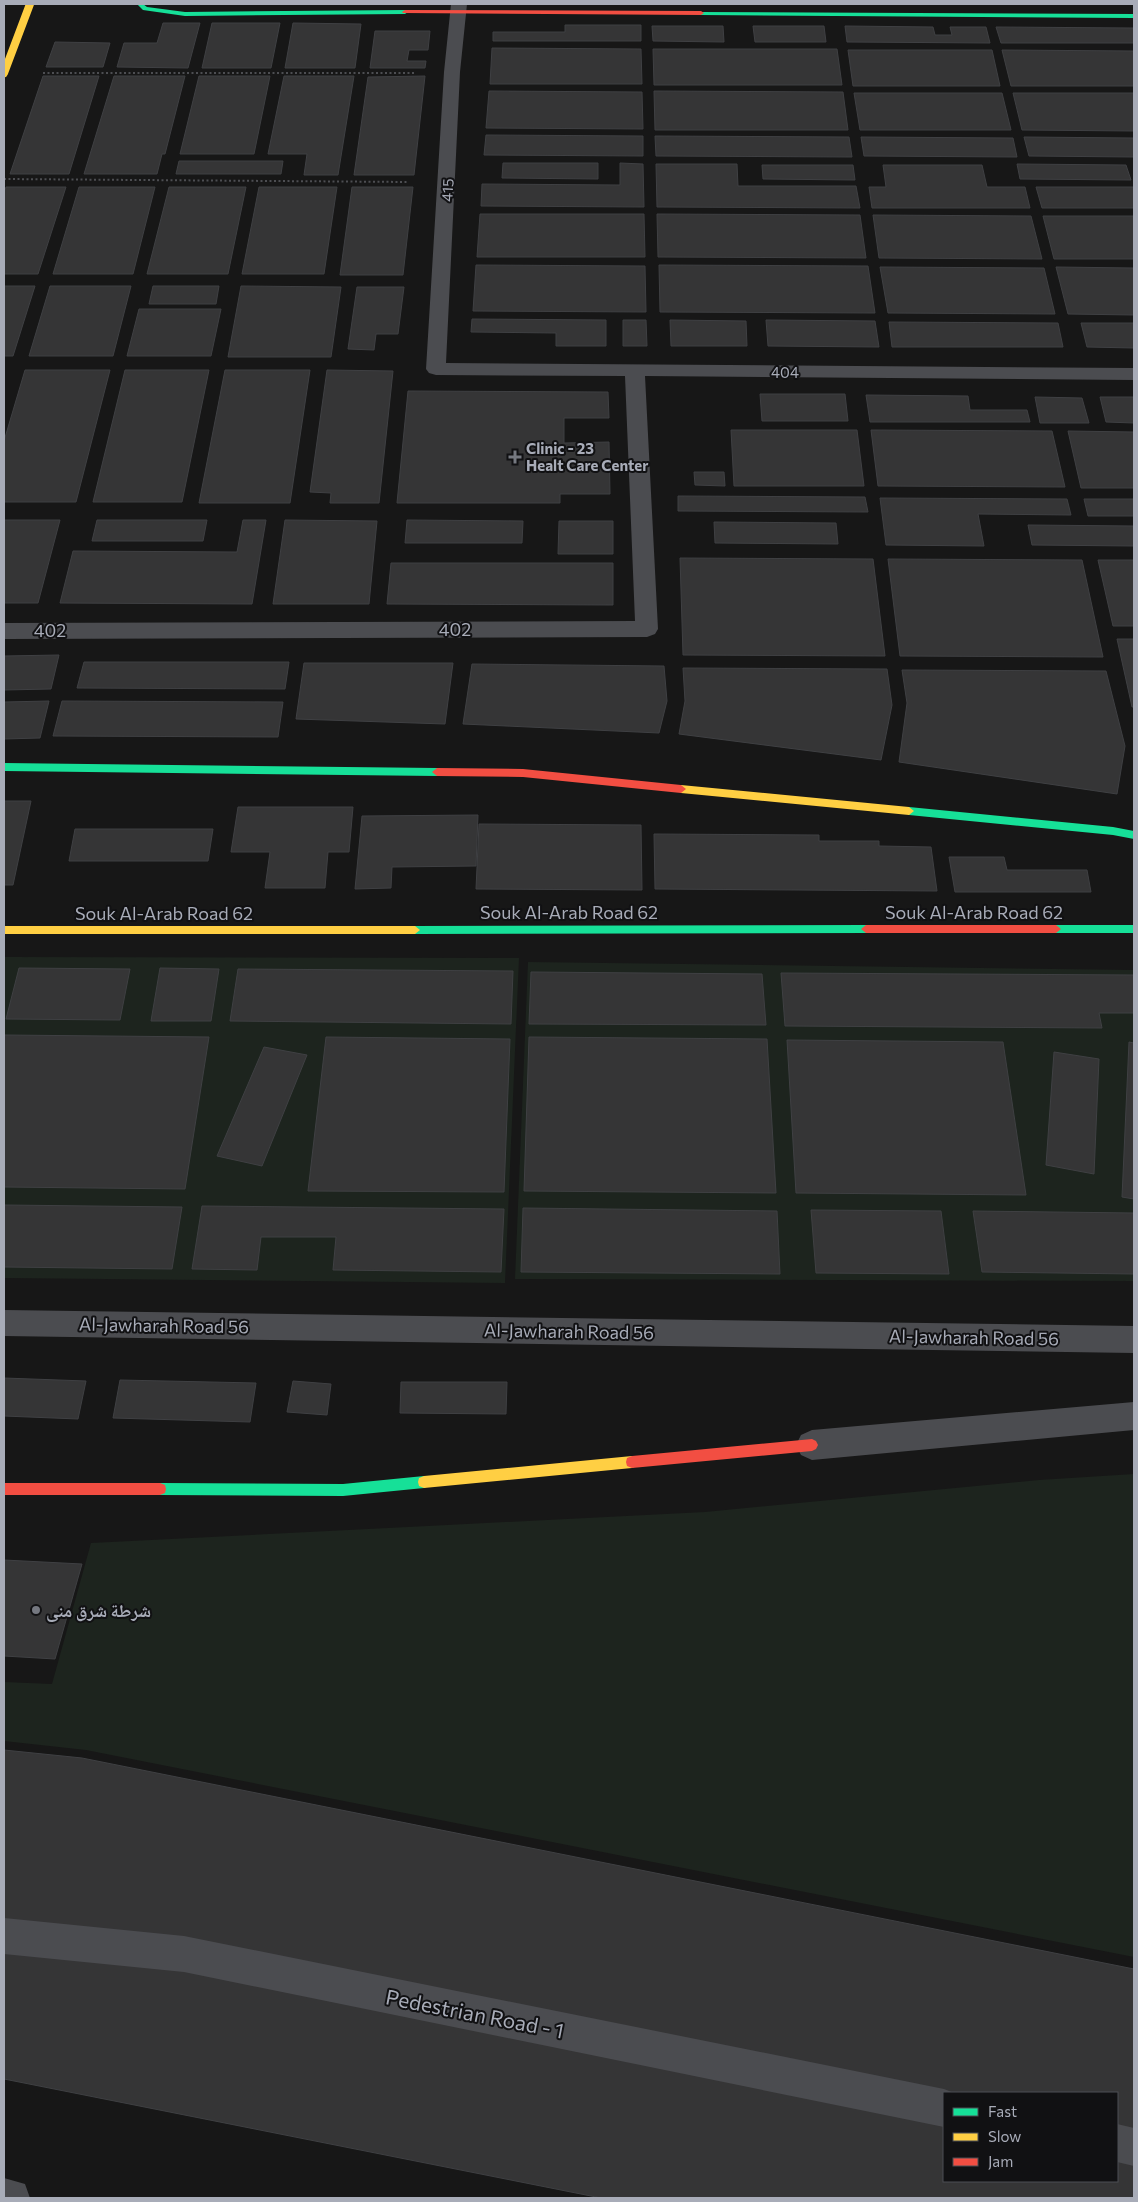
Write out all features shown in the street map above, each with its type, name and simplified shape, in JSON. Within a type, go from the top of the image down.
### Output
[{"type":"main road","points":[[4,74],[30,4]]},
{"type":"main road","points":[[140,4],[145,9],[185,14],[459,7],[1134,16]]},
{"type":"main road","points":[[4,767],[523,773],[1113,831],[1134,835]]},
{"type":"main road","name":"Souk Al-Arab Road 62","points":[[4,930],[1134,929]]},
{"type":"main road","points":[[4,1489],[343,1490],[812,1445]]},
{"type":"street","name":"415","points":[[436,369],[448,182],[452,72],[459,7]]},
{"type":"street","name":"404","points":[[436,369],[1134,374]]},
{"type":"street","name":"402","points":[[4,631],[647,629],[635,371]]},
{"type":"street","name":"Al-Jawharah Road 56","points":[[4,1323],[1134,1340]]},
{"type":"street","points":[[812,1445],[1134,1416]]},
{"type":"street","name":"Pedestrian Road - 1","points":[[4,1936],[184,1954],[943,2108]]},
{"type":"street","points":[[1118,2143],[1134,2147]]},
{"type":"street","points":[[4,2197],[11,2198]]},
{"type":"path","points":[[41,73],[452,72]]},
{"type":"path","points":[[4,179],[448,182]]},
{"type":"shaded area","points":[[4,957],[519,958],[505,1283],[4,1278]]},
{"type":"shaded area","points":[[528,962],[1134,970],[1134,1281],[515,1279]]},
{"type":"shaded area","points":[[1134,1474],[1134,1957],[86,1750],[4,1741],[4,1682],[52,1684],[91,1543],[705,1512],[1039,1480]]},
{"type":"building","points":[[163,23],[200,23],[188,68],[117,67],[124,43],[157,43]]},
{"type":"building","points":[[212,23],[280,23],[271,68],[202,68]]},
{"type":"building","points":[[293,23],[361,24],[355,68],[285,68]]},
{"type":"building","points":[[565,25],[641,25],[641,41],[493,41],[493,32],[565,32]]},
{"type":"building","points":[[652,26],[723,26],[724,42],[653,41]]},
{"type":"building","points":[[753,26],[824,26],[826,42],[755,42]]},
{"type":"building","points":[[845,26],[933,27],[935,35],[952,35],[950,27],[986,27],[990,43],[847,42]]},
{"type":"building","points":[[996,27],[1134,28],[1134,43],[1001,43]]},
{"type":"building","points":[[375,31],[430,31],[428,50],[409,50],[407,61],[426,61],[425,68],[370,68]]},
{"type":"building","points":[[55,42],[110,43],[103,67],[46,67]]},
{"type":"building","points":[[492,48],[641,49],[642,84],[490,84]]},
{"type":"building","points":[[653,49],[837,49],[842,85],[654,85]]},
{"type":"building","points":[[848,50],[992,50],[1000,86],[853,86]]},
{"type":"building","points":[[1002,50],[1134,51],[1134,86],[1011,86]]},
{"type":"building","points":[[43,76],[99,76],[69,174],[10,174]]},
{"type":"building","points":[[114,76],[185,76],[165,154],[162,154],[157,174],[84,174]]},
{"type":"building","points":[[199,76],[270,76],[254,154],[180,154]]},
{"type":"building","points":[[284,76],[354,76],[338,175],[304,175],[307,154],[268,154]]},
{"type":"building","points":[[425,76],[414,175],[354,175],[368,77]]},
{"type":"building","points":[[489,91],[642,92],[643,129],[486,128]]},
{"type":"building","points":[[654,91],[843,92],[848,130],[655,130]]},
{"type":"building","points":[[854,93],[1002,93],[1011,130],[860,130]]},
{"type":"building","points":[[1013,93],[1134,93],[1134,131],[1022,130]]},
{"type":"building","points":[[486,135],[643,136],[643,156],[484,155]]},
{"type":"building","points":[[655,136],[849,137],[852,157],[656,156]]},
{"type":"building","points":[[861,137],[1013,138],[1017,157],[864,156]]},
{"type":"building","points":[[1024,137],[1134,138],[1134,157],[1029,156]]},
{"type":"building","points":[[179,161],[283,161],[281,174],[176,174]]},
{"type":"building","points":[[503,163],[598,163],[598,179],[502,178]]},
{"type":"building","points":[[620,163],[643,164],[644,207],[481,206],[482,184],[620,185]]},
{"type":"building","points":[[656,164],[737,164],[738,186],[856,186],[860,208],[657,207]]},
{"type":"building","points":[[1017,164],[1126,165],[1131,180],[1020,179]]},
{"type":"building","points":[[762,165],[853,165],[855,180],[763,179]]},
{"type":"building","points":[[883,165],[982,165],[987,187],[1025,187],[1030,208],[872,208],[869,187],[886,187]]},
{"type":"building","points":[[6,187],[66,187],[38,274],[4,274],[4,192]]},
{"type":"building","points":[[79,187],[155,187],[133,274],[53,274]]},
{"type":"building","points":[[169,187],[246,187],[228,274],[147,274]]},
{"type":"building","points":[[259,187],[337,187],[324,274],[242,274]]},
{"type":"building","points":[[352,187],[413,187],[403,275],[340,275]]},
{"type":"building","points":[[1036,187],[1134,187],[1134,208],[1042,208]]},
{"type":"building","points":[[480,214],[644,214],[645,257],[477,257]]},
{"type":"building","points":[[657,214],[860,215],[866,258],[658,257]]},
{"type":"building","points":[[873,215],[1031,216],[1042,259],[879,258]]},
{"type":"building","points":[[1043,216],[1134,216],[1134,259],[1054,259]]},
{"type":"building","points":[[476,265],[645,266],[646,312],[473,311]]},
{"type":"building","points":[[659,265],[868,266],[875,313],[660,312]]},
{"type":"building","points":[[880,267],[1044,268],[1055,314],[888,313]]},
{"type":"building","points":[[1056,267],[1134,268],[1134,315],[1068,314]]},
{"type":"building","points":[[4,286],[35,286],[13,356],[4,356]]},
{"type":"building","points":[[50,286],[131,286],[113,356],[29,356]]},
{"type":"building","points":[[153,286],[219,286],[216,304],[149,304]]},
{"type":"building","points":[[241,286],[341,287],[331,357],[228,357]]},
{"type":"building","points":[[357,287],[404,287],[398,334],[376,334],[374,350],[348,349]]},
{"type":"building","points":[[139,309],[221,309],[211,356],[127,356]]},
{"type":"building","points":[[472,319],[606,320],[606,346],[556,346],[556,333],[471,332]]},
{"type":"building","points":[[623,320],[646,320],[647,346],[623,346]]},
{"type":"building","points":[[670,320],[746,321],[747,346],[671,346]]},
{"type":"building","points":[[766,320],[875,321],[879,347],[768,346]]},
{"type":"building","points":[[889,322],[1058,323],[1063,347],[892,347]]},
{"type":"building","points":[[1081,323],[1134,323],[1134,348],[1087,347]]},
{"type":"building","points":[[25,370],[110,370],[76,502],[4,502],[4,441]]},
{"type":"building","points":[[125,370],[209,370],[182,502],[93,502]]},
{"type":"building","points":[[225,370],[310,370],[290,503],[199,503]]},
{"type":"building","points":[[327,370],[393,371],[379,503],[330,503],[331,493],[310,492]]},
{"type":"building","points":[[408,391],[608,392],[609,418],[564,418],[564,443],[609,442],[610,494],[560,494],[560,503],[397,503]]},
{"type":"building","points":[[760,394],[845,394],[848,421],[762,421]]},
{"type":"building","points":[[866,395],[968,396],[970,410],[1027,410],[1030,422],[870,422]]},
{"type":"building","points":[[1035,397],[1082,398],[1089,423],[1040,423]]},
{"type":"building","points":[[1100,397],[1134,397],[1134,423],[1106,422]]},
{"type":"building","points":[[731,430],[857,430],[864,486],[734,486]]},
{"type":"building","points":[[871,430],[1052,431],[1065,487],[878,486]]},
{"type":"building","points":[[1068,431],[1134,432],[1134,488],[1081,488]]},
{"type":"building","points":[[694,472],[724,472],[725,486],[695,485]]},
{"type":"building","points":[[678,496],[865,497],[868,512],[678,511]]},
{"type":"building","points":[[880,498],[1067,499],[1071,515],[978,514],[984,546],[886,545]]},
{"type":"building","points":[[1084,499],[1134,499],[1134,516],[1088,516]]},
{"type":"building","points":[[4,520],[60,520],[38,603],[4,603]]},
{"type":"building","points":[[97,520],[207,520],[203,541],[92,541]]},
{"type":"building","points":[[243,520],[266,520],[252,604],[60,603],[73,551],[237,552]]},
{"type":"building","points":[[285,520],[377,521],[369,604],[273,604]]},
{"type":"building","points":[[407,520],[523,521],[522,543],[405,543]]},
{"type":"building","points":[[559,521],[613,521],[613,554],[558,554]]},
{"type":"building","points":[[714,522],[836,523],[838,544],[715,543]]},
{"type":"building","points":[[1028,525],[1134,526],[1134,546],[1032,545]]},
{"type":"building","points":[[680,558],[873,559],[885,656],[683,655]]},
{"type":"building","points":[[888,559],[1082,560],[1103,657],[900,656]]},
{"type":"building","points":[[1098,560],[1134,560],[1134,626],[1113,626]]},
{"type":"building","points":[[391,563],[613,563],[613,605],[387,604]]},
{"type":"building","points":[[1117,639],[1134,639],[1134,707],[1132,707]]},
{"type":"building","points":[[59,655],[51,689],[4,690],[4,656]]},
{"type":"building","points":[[84,662],[289,662],[285,689],[77,688]]},
{"type":"building","points":[[304,663],[453,663],[445,724],[296,719]]},
{"type":"building","points":[[472,664],[664,666],[667,701],[659,733],[463,724]]},
{"type":"building","points":[[683,668],[887,669],[892,705],[881,760],[679,734],[685,701]]},
{"type":"building","points":[[902,670],[1106,671],[1125,746],[1117,794],[899,762],[907,703]]},
{"type":"building","points":[[49,701],[40,738],[4,739],[4,702]]},
{"type":"building","points":[[62,701],[283,702],[278,737],[53,736]]},
{"type":"building","points":[[4,801],[31,801],[13,885],[4,885]]},
{"type":"building","points":[[238,807],[353,807],[349,852],[328,852],[325,888],[265,888],[270,852],[231,852]]},
{"type":"building","points":[[478,815],[476,866],[392,867],[391,888],[355,889],[362,816]]},
{"type":"building","points":[[479,824],[641,825],[642,890],[476,889]]},
{"type":"building","points":[[75,829],[213,829],[208,861],[69,861]]},
{"type":"building","points":[[654,834],[819,835],[819,841],[879,841],[879,846],[931,847],[937,891],[655,889]]},
{"type":"building","points":[[949,857],[1004,857],[1007,870],[1087,870],[1091,892],[955,892]]},
{"type":"building","points":[[19,968],[130,969],[120,1020],[6,1019]]},
{"type":"building","points":[[160,968],[219,969],[211,1021],[151,1021]]},
{"type":"building","points":[[238,969],[513,971],[511,1024],[230,1021]]},
{"type":"building","points":[[531,972],[762,974],[766,1025],[529,1024]]},
{"type":"building","points":[[781,973],[1134,975],[1134,1013],[1099,1013],[1102,1028],[785,1026]]},
{"type":"building","points":[[4,1035],[209,1037],[185,1189],[4,1187]]},
{"type":"building","points":[[326,1037],[510,1039],[504,1192],[308,1191]]},
{"type":"building","points":[[529,1037],[767,1039],[776,1193],[524,1191]]},
{"type":"building","points":[[787,1040],[1003,1042],[1026,1195],[796,1193]]},
{"type":"building","points":[[1129,1042],[1134,1043],[1134,1199],[1122,1197]]},
{"type":"building","points":[[264,1047],[307,1055],[262,1166],[217,1156]]},
{"type":"building","points":[[1054,1052],[1099,1059],[1094,1174],[1046,1165]]},
{"type":"building","points":[[4,1205],[182,1207],[172,1269],[4,1267]]},
{"type":"building","points":[[202,1206],[504,1209],[501,1272],[333,1270],[336,1237],[261,1237],[257,1270],[192,1269]]},
{"type":"building","points":[[523,1208],[777,1211],[780,1274],[521,1272]]},
{"type":"building","points":[[811,1210],[941,1211],[949,1274],[816,1273]]},
{"type":"building","points":[[973,1211],[1134,1213],[1134,1274],[982,1272]]},
{"type":"building","points":[[4,1378],[86,1381],[78,1419],[4,1416]]},
{"type":"building","points":[[120,1380],[256,1383],[250,1422],[113,1418]]},
{"type":"building","points":[[293,1381],[331,1384],[327,1415],[287,1412]]},
{"type":"building","points":[[401,1382],[507,1382],[506,1414],[400,1413]]},
{"type":"building","name":"شرطة شرق منى","points":[[4,1560],[82,1564],[55,1659],[4,1656]]},
{"type":"building","points":[[4,1750],[82,1758],[1134,1969],[1134,2198],[601,2198],[4,2079]]},
{"type":"traffic: fast","points":[[140,4],[145,9],[185,14],[405,12]]},
{"type":"traffic: fast","points":[[701,13],[1134,16]]},
{"type":"traffic: fast","points":[[4,767],[437,772]]},
{"type":"traffic: fast","points":[[909,811],[1113,831],[1134,835]]},
{"type":"traffic: fast","points":[[415,930],[866,929]]},
{"type":"traffic: fast","points":[[1056,929],[1134,929]]},
{"type":"traffic: fast","points":[[160,1489],[343,1490],[424,1482]]},
{"type":"traffic: slow","points":[[4,73],[30,4]]},
{"type":"traffic: slow","points":[[681,789],[909,811]]},
{"type":"traffic: slow","points":[[4,930],[415,930]]},
{"type":"traffic: slow","points":[[424,1482],[632,1462]]},
{"type":"traffic: jam","points":[[405,12],[701,13]]},
{"type":"traffic: jam","points":[[437,772],[523,773],[681,789]]},
{"type":"traffic: jam","points":[[866,929],[1056,929]]},
{"type":"traffic: jam","points":[[632,1462],[812,1445]]},
{"type":"traffic: jam","points":[[4,1489],[160,1489]]},
{"type":"place","name":"Clinic - 23 Healt Care Center","points":[[515,457]]},
{"type":"place","name":"شرطة شرق منى","points":[[36,1610]]}]
